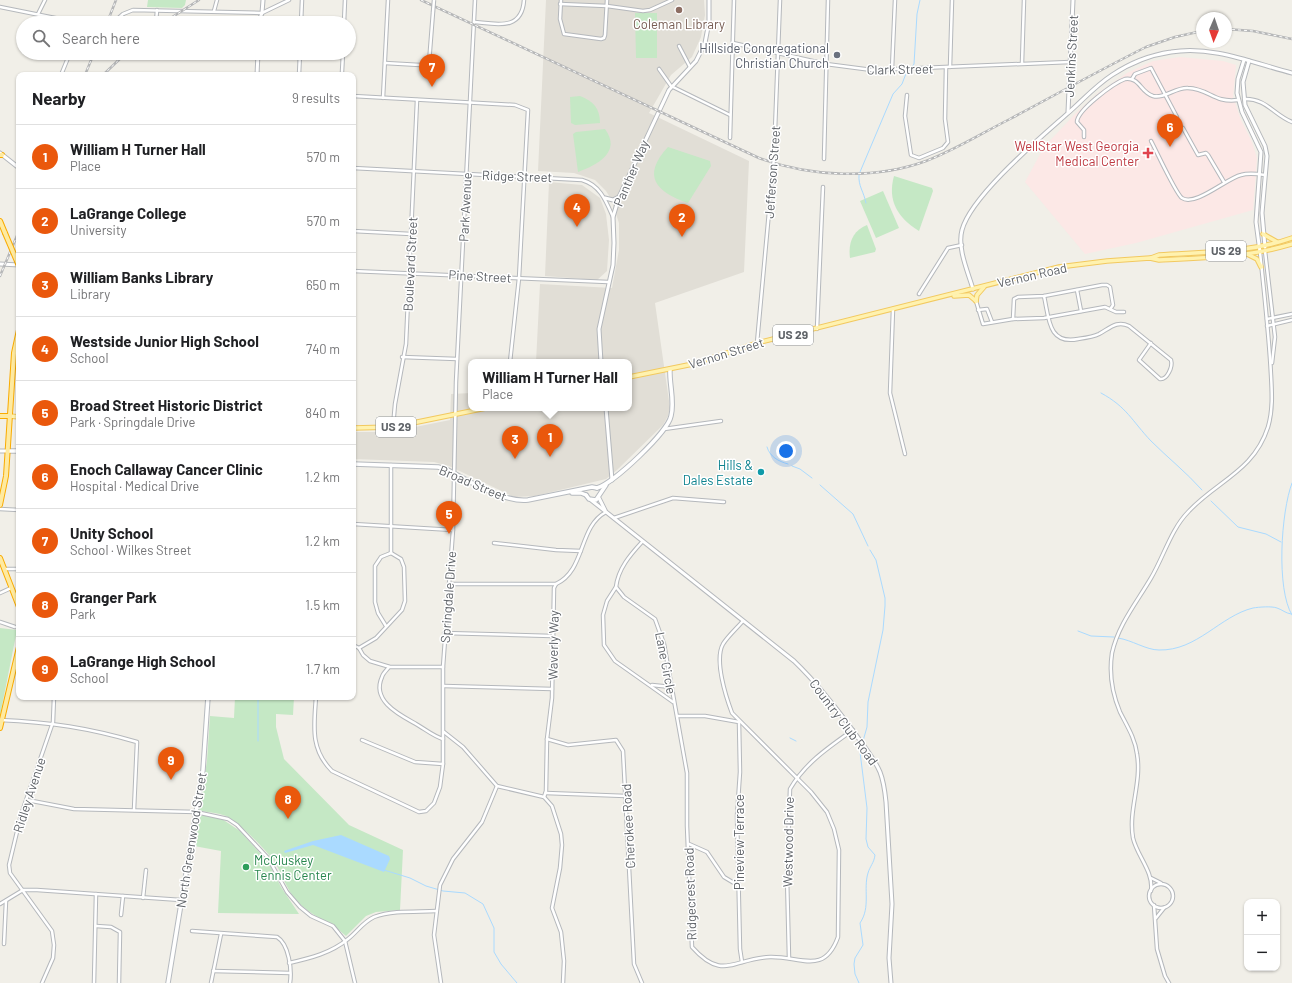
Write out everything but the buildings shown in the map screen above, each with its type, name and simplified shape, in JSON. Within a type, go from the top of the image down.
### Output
[{"type":"highway","points":[[0,221],[16,259]]},
{"type":"highway","points":[[0,505],[8,451],[14,353],[16,346]]},
{"type":"highway","points":[[0,416],[10,416]]},
{"type":"highway","points":[[0,558],[16,599]]},
{"type":"highway","points":[[0,728],[16,659]]},
{"type":"main road","points":[[1263,234],[1278,242]]},
{"type":"main road","name":"Vernon Road","points":[[916,303],[1059,267],[1107,261],[1150,258],[1159,255],[1216,252],[1259,246],[1292,238]]},
{"type":"main road","name":"Vernon Road","points":[[1150,258],[1159,260],[1246,254],[1292,244]]},
{"type":"main road","points":[[1246,254],[1257,259],[1261,267]]},
{"type":"main road","points":[[976,301],[977,295],[985,286]]},
{"type":"main road","points":[[945,296],[969,295],[976,301]]},
{"type":"main road","name":"Vernon Street","points":[[632,376],[693,364],[757,344],[916,303]]},
{"type":"main road","points":[[606,484],[599,496],[591,500],[586,495],[589,488],[597,488],[612,480],[631,463],[670,421],[672,411],[670,369]]},
{"type":"main road","name":"US 29","points":[[356,428],[377,429],[393,427],[473,411]]},
{"type":"main road","points":[[10,416],[16,417]]},
{"type":"main road","points":[[8,451],[16,451]]},
{"type":"main road","name":"Broad Street","points":[[356,464],[438,467],[455,473],[514,500],[524,500],[568,493],[589,488]]},
{"type":"main road","points":[[597,488],[599,496]]},
{"type":"main road","name":"Broad Street","points":[[568,493],[581,493],[586,495]]},
{"type":"main road","name":"North Greenwood Street","points":[[168,983],[203,770],[208,700]]},
{"type":"street","points":[[38,14],[45,0]]},
{"type":"street","points":[[214,11],[217,0]]},
{"type":"street","points":[[261,16],[263,0]]},
{"type":"street","points":[[121,16],[130,10],[262,13],[289,0]]},
{"type":"street","points":[[301,16],[302,0]]},
{"type":"street","points":[[344,16],[345,0]]},
{"type":"street","points":[[384,98],[388,0]]},
{"type":"street","points":[[385,63],[420,65],[429,62],[434,0]]},
{"type":"street","name":"Park Avenue","points":[[456,415],[457,359],[475,0]]},
{"type":"street","points":[[474,22],[497,24],[513,22],[521,14],[524,0]]},
{"type":"street","points":[[561,0],[560,19],[564,34],[601,38],[604,38],[605,34],[607,0]]},
{"type":"street","points":[[560,4],[650,10],[672,0]]},
{"type":"street","name":"Panther Way","points":[[601,359],[599,329],[608,282],[612,271],[614,250],[613,217],[619,197],[671,86],[691,68],[701,53],[707,38],[709,0]]},
{"type":"street","points":[[730,138],[734,0]]},
{"type":"street","name":"Jefferson Street","points":[[757,344],[774,157],[780,0]]},
{"type":"street","points":[[824,158],[828,0]]},
{"type":"street","points":[[892,69],[895,0]]},
{"type":"street","points":[[950,67],[952,0]]},
{"type":"street","points":[[1022,63],[1024,0]]},
{"type":"street","name":"Jenkins Street","points":[[1068,113],[1073,0]]},
{"type":"street","points":[[0,6],[47,16]]},
{"type":"street","points":[[157,10],[157,16]]},
{"type":"street","name":"Clark Street","points":[[733,43],[779,52],[826,64],[865,70],[1070,62]]},
{"type":"street","points":[[679,46],[691,68]]},
{"type":"street","points":[[973,289],[962,245],[961,236],[963,225],[986,193],[1007,170],[1092,90],[1111,76],[1130,65],[1151,57],[1172,52],[1198,50],[1218,53],[1292,74]]},
{"type":"street","points":[[62,72],[67,60]]},
{"type":"street","points":[[257,72],[258,60]]},
{"type":"street","points":[[299,72],[300,60]]},
{"type":"street","points":[[342,72],[343,60]]},
{"type":"street","points":[[1169,983],[1165,976],[1157,949],[1156,918],[1154,905],[1150,899],[1151,878],[1138,852],[1133,835],[1132,817],[1138,782],[1138,760],[1132,735],[1120,711],[1114,692],[1111,674],[1113,650],[1121,628],[1151,578],[1180,522],[1195,505],[1239,471],[1252,458],[1268,427],[1272,410],[1268,326],[1256,216],[1260,174],[1260,150],[1238,100],[1237,83],[1244,60]]},
{"type":"street","points":[[1249,62],[1243,82],[1244,99],[1248,113],[1266,149],[1262,206],[1264,245],[1274,318],[1275,346],[1271,366]]},
{"type":"street","points":[[907,95],[906,116],[911,155],[919,158],[943,148],[947,145],[949,139],[945,119],[946,68]]},
{"type":"street","points":[[1132,79],[1135,74],[1151,68],[1177,117],[1162,125],[1166,133],[1179,126],[1183,128],[1198,155],[1206,153],[1208,155],[1224,182]]},
{"type":"street","points":[[659,69],[671,86],[730,115]]},
{"type":"street","points":[[1084,137],[1084,130],[1077,122],[1079,114],[1112,86],[1123,80],[1132,79],[1139,83],[1150,95],[1157,96],[1177,89],[1191,88],[1224,101],[1254,99],[1264,103],[1283,118],[1292,122]]},
{"type":"street","points":[[356,97],[469,102],[515,105],[527,108],[529,113],[520,278],[510,359]]},
{"type":"street","name":"Boulevard Street","points":[[393,427],[402,357],[406,344],[417,100]]},
{"type":"street","points":[[1151,141],[1181,197],[1191,200],[1240,175],[1265,175]]},
{"type":"street","points":[[1,154],[16,166]]},
{"type":"street","name":"Ridge Street","points":[[356,168],[582,180],[594,185],[605,198],[613,217]]},
{"type":"street","points":[[817,329],[823,187]]},
{"type":"street","points":[[605,198],[613,200],[619,197]]},
{"type":"street","points":[[356,231],[411,234]]},
{"type":"street","points":[[919,294],[948,248],[962,245]]},
{"type":"street","points":[[0,264],[16,266]]},
{"type":"street","name":"Pine Street","points":[[356,271],[608,282]]},
{"type":"street","points":[[1014,319],[1014,299],[1044,296],[1107,285],[1110,287],[1113,305],[1111,308]]},
{"type":"street","points":[[1077,290],[1081,311]]},
{"type":"street","points":[[1044,296],[1048,317],[1054,333],[1060,338],[1070,340],[1095,336],[1116,324],[1121,323],[1129,326],[1150,343],[1172,362],[1165,379],[1163,380],[1160,380],[1139,360],[1150,343]]},
{"type":"street","points":[[976,301],[983,324],[1014,319],[1048,317],[1105,307],[1111,308],[1116,312],[1124,312]]},
{"type":"street","points":[[893,309],[890,393],[905,454]]},
{"type":"street","points":[[978,310],[987,309],[992,322]]},
{"type":"street","points":[[1267,319],[1292,314]]},
{"type":"street","points":[[1268,326],[1292,320]]},
{"type":"street","points":[[402,357],[457,359]]},
{"type":"street","points":[[606,411],[612,480]]},
{"type":"street","name":"Springdale Drive","points":[[316,700],[316,747],[322,761],[332,771],[419,812],[426,811],[434,803],[440,787],[443,764],[444,634],[452,530],[456,415]]},
{"type":"street","points":[[664,429],[721,421]]},
{"type":"street","points":[[0,451],[8,451]]},
{"type":"street","points":[[391,553],[390,526],[392,465]]},
{"type":"street","name":"Country Club Road","points":[[599,496],[606,511]]},
{"type":"street","points":[[614,518],[673,498],[724,502]]},
{"type":"street","name":"Country Club Road","points":[[591,500],[743,621],[813,679],[853,730],[874,761],[880,771],[884,786],[892,904],[889,958],[891,983]]},
{"type":"street","points":[[0,509],[16,510]]},
{"type":"street","points":[[448,584],[556,584],[562,581],[575,566],[595,519],[606,511]]},
{"type":"street","points":[[356,524],[452,530]]},
{"type":"street","points":[[642,542],[628,558],[617,577],[616,587],[607,601],[603,615],[604,645],[615,661],[674,702]]},
{"type":"street","points":[[494,543],[556,550],[581,550]]},
{"type":"street","points":[[359,648],[371,643],[386,626],[398,616],[405,600],[404,566],[401,559],[391,553]]},
{"type":"street","points":[[386,626],[378,613],[375,602],[375,566],[381,557],[391,553]]},
{"type":"street","points":[[4,569],[16,570]]},
{"type":"street","name":"Waverly Way","points":[[544,797],[546,793],[547,739],[552,706],[552,636],[554,588],[556,584]]},
{"type":"street","name":"Lane Circle","points":[[616,587],[624,598],[655,619],[658,624],[669,664],[671,687],[678,716]]},
{"type":"street","points":[[0,593],[12,588]]},
{"type":"street","name":"Ridgecrest Road","points":[[678,716],[687,773],[687,826],[689,844],[692,946],[702,957],[717,966],[725,967],[763,957],[789,958],[802,962],[814,962],[826,957],[834,948],[838,937],[839,850],[834,829],[827,812],[811,792],[739,722],[732,713],[726,699],[720,653],[723,644],[743,621]]},
{"type":"street","points":[[0,622],[15,627]]},
{"type":"street","points":[[444,634],[552,636]]},
{"type":"street","points":[[356,646],[370,661],[389,667],[443,667]]},
{"type":"street","points":[[389,667],[382,676],[380,685],[381,695],[387,705],[402,716],[443,739]]},
{"type":"street","points":[[649,685],[671,687]]},
{"type":"street","points":[[444,686],[552,689]]},
{"type":"street","name":"Ridley Avenue","points":[[42,983],[53,958],[53,936],[47,923],[10,873],[9,864],[14,839],[53,722],[54,700]]},
{"type":"street","points":[[678,716],[705,716],[739,722]]},
{"type":"street","points":[[1,720],[53,722],[97,730],[136,742],[134,810]]},
{"type":"street","name":"Pineview Terrace","points":[[739,722],[740,772],[737,816],[742,962]]},
{"type":"street","name":"Westwood Drive","points":[[789,958],[787,876],[788,800],[790,789],[796,778],[811,762],[853,730]]},
{"type":"street","points":[[443,731],[463,747],[472,760],[497,786],[544,797],[552,806],[561,834],[562,845],[560,868],[552,908],[561,932],[564,961],[563,983]]},
{"type":"street","name":"Cherokee Road","points":[[547,739],[568,745],[616,740],[623,751],[634,964],[642,983]]},
{"type":"street","points":[[362,740],[415,762],[443,764]]},
{"type":"street","points":[[441,983],[434,935],[436,911],[443,878],[452,859],[482,822],[497,786]]},
{"type":"street","points":[[546,793],[626,796]]},
{"type":"street","points":[[27,800],[74,809],[196,812],[224,817],[237,825],[272,863],[287,892],[300,908],[333,926],[345,941],[355,983]]},
{"type":"street","points":[[689,844],[706,852],[724,877],[739,886]]},
{"type":"street","points":[[143,898],[146,870]]},
{"type":"street","points":[[1151,878],[1169,887],[1174,896],[1171,903],[1159,912],[1156,918]]},
{"type":"street","points":[[1150,891],[1156,885],[1162,884]]},
{"type":"street","points":[[0,904],[23,890],[181,900]]},
{"type":"street","points":[[94,983],[96,894]]},
{"type":"street","points":[[121,915],[123,896]]},
{"type":"street","points":[[4,944],[6,900]]},
{"type":"street","points":[[1154,905],[1159,908],[1165,908]]},
{"type":"street","points":[[289,963],[325,953],[345,941],[362,924],[374,917],[395,913],[436,911]]},
{"type":"street","points":[[96,926],[111,927],[120,933],[119,983]]},
{"type":"street","points":[[192,931],[277,937],[284,944],[289,963],[290,983]]},
{"type":"street","points":[[211,983],[221,934]]},
{"type":"street","points":[[213,971],[290,973]]},
{"type":"shaded area","points":[[546,0],[704,0],[705,15],[701,37],[692,57],[671,75],[649,113],[749,161],[744,272],[655,303],[670,408],[663,425],[606,479],[535,496],[514,497],[449,466],[434,462],[356,459],[356,432],[390,432],[450,420],[451,394],[468,393],[468,411],[632,411],[632,359],[536,359],[540,284],[612,288],[619,250],[619,223],[611,199],[606,191],[595,180],[574,173],[538,171]]},
{"type":"shaded area","name":"WellStar West Georgia Medical Center","points":[[1180,57],[1223,61],[1236,65],[1233,97],[1241,120],[1252,142],[1257,158],[1253,210],[1136,243],[1085,254],[1025,182],[1044,147],[1075,114],[1098,93],[1127,73],[1153,61]]},
{"type":"shaded area","points":[[549,182],[582,185],[600,198],[606,214],[609,240],[607,271],[597,280],[545,276]]},
{"type":"green space","points":[[148,0],[186,0],[185,5],[182,8],[147,7]]},
{"type":"green space","points":[[635,13],[657,13],[657,58],[636,58]]},
{"type":"green space","points":[[580,96],[589,100],[595,106],[599,113],[600,123],[575,125],[571,123],[570,97]]},
{"type":"green space","points":[[605,129],[610,137],[611,144],[609,151],[593,166],[578,172],[573,134],[576,132]]},
{"type":"green space","points":[[668,147],[710,161],[711,166],[688,203],[668,194],[660,188],[656,182],[654,175],[655,166]]},
{"type":"green space","points":[[894,176],[932,188],[933,191],[919,231],[905,220],[896,208],[892,193]]},
{"type":"green space","points":[[883,191],[899,228],[876,238],[860,201]]},
{"type":"green space","points":[[867,225],[876,249],[875,252],[850,258],[852,238],[858,230]]},
{"type":"green space","points":[[0,628],[16,630],[16,635],[0,716]]},
{"type":"green space","points":[[235,700],[294,700],[293,715],[276,714],[276,727],[284,759],[349,825],[403,850],[400,910],[376,912],[366,916],[346,936],[302,906],[296,900],[271,858],[238,824],[223,815],[199,811],[207,761],[210,716],[234,718]]},
{"type":"green space","name":"McCluskey Tennis Center","points":[[200,815],[222,819],[240,831],[269,863],[281,887],[299,914],[218,913],[221,851],[194,846]]},
{"type":"water","points":[[341,835],[389,856],[390,859],[384,872],[313,845],[285,853],[284,851],[313,841]]},
{"type":"waterway","points":[[912,67],[914,64],[917,14],[920,0]]},
{"type":"waterway","points":[[860,172],[893,94],[902,84],[907,71]]},
{"type":"waterway","points":[[859,175],[859,182],[866,203]]},
{"type":"waterway","points":[[1101,393],[1110,398],[1123,409],[1151,441],[1202,490]]},
{"type":"waterway","points":[[767,447],[775,458],[788,464]]},
{"type":"waterway","points":[[792,466],[800,469],[812,478]]},
{"type":"waterway","points":[[1292,483],[1285,512],[1282,550],[1284,587],[1287,603],[1292,615]]},
{"type":"waterway","points":[[820,485],[853,514],[868,546]]},
{"type":"waterway","points":[[1211,501],[1238,527],[1266,534],[1281,542]]},
{"type":"waterway","points":[[863,741],[867,727],[868,702],[883,630],[885,606],[885,598],[876,560],[870,550]]},
{"type":"waterway","points":[[1118,638],[1154,650],[1173,649],[1197,639],[1230,618],[1253,608],[1275,607],[1291,614]]},
{"type":"waterway","points":[[1078,631],[1091,636],[1114,637]]},
{"type":"waterway","points":[[258,700],[258,741]]},
{"type":"waterway","points":[[790,738],[796,741]]},
{"type":"waterway","points":[[859,983],[855,974],[854,964],[855,958],[863,945],[860,923],[865,911],[868,873],[875,855],[868,847],[866,839],[867,808],[860,752],[861,748]]},
{"type":"waterway","points":[[384,870],[443,891],[465,893],[483,904],[494,928],[494,952],[501,964],[517,983]]},
{"type":"railway","points":[[110,16],[116,0]]},
{"type":"railway","points":[[174,16],[199,0]]},
{"type":"railway","points":[[421,0],[759,158],[800,169],[842,174],[885,171],[906,167],[937,157],[1146,47],[1175,37],[1196,32]]},
{"type":"railway","points":[[1232,29],[1253,31],[1292,39]]},
{"type":"railway","points":[[86,72],[91,60]]},
{"type":"railway","points":[[106,72],[119,60]]},
{"type":"railway","points":[[0,276],[16,238]]},
{"type":"place","name":"Coleman Library","points":[[679,10]]},
{"type":"place","name":"Hillside Congregational Christian Church","points":[[837,55]]},
{"type":"place","name":"Unity School","points":[[432,87]]},
{"type":"place","name":"Enoch Callaway Cancer Clinic","points":[[1170,147]]},
{"type":"place","name":"WellStar West Georgia Medical Center","points":[[1148,153]]},
{"type":"place","name":"Westside Junior High School","points":[[577,227]]},
{"type":"place","name":"LaGrange College","points":[[682,237]]},
{"type":"place","name":"William H Turner Hall","points":[[550,457]]},
{"type":"place","name":"William Banks Library","points":[[515,459]]},
{"type":"place","name":"Hills & Dales Estate","points":[[761,472]]},
{"type":"place","name":"Broad Street Historic District","points":[[449,534]]},
{"type":"place","name":"LaGrange High School","points":[[171,780]]},
{"type":"place","name":"Granger Park","points":[[288,819]]},
{"type":"place","name":"McCluskey Tennis Center","points":[[246,867]]}]
